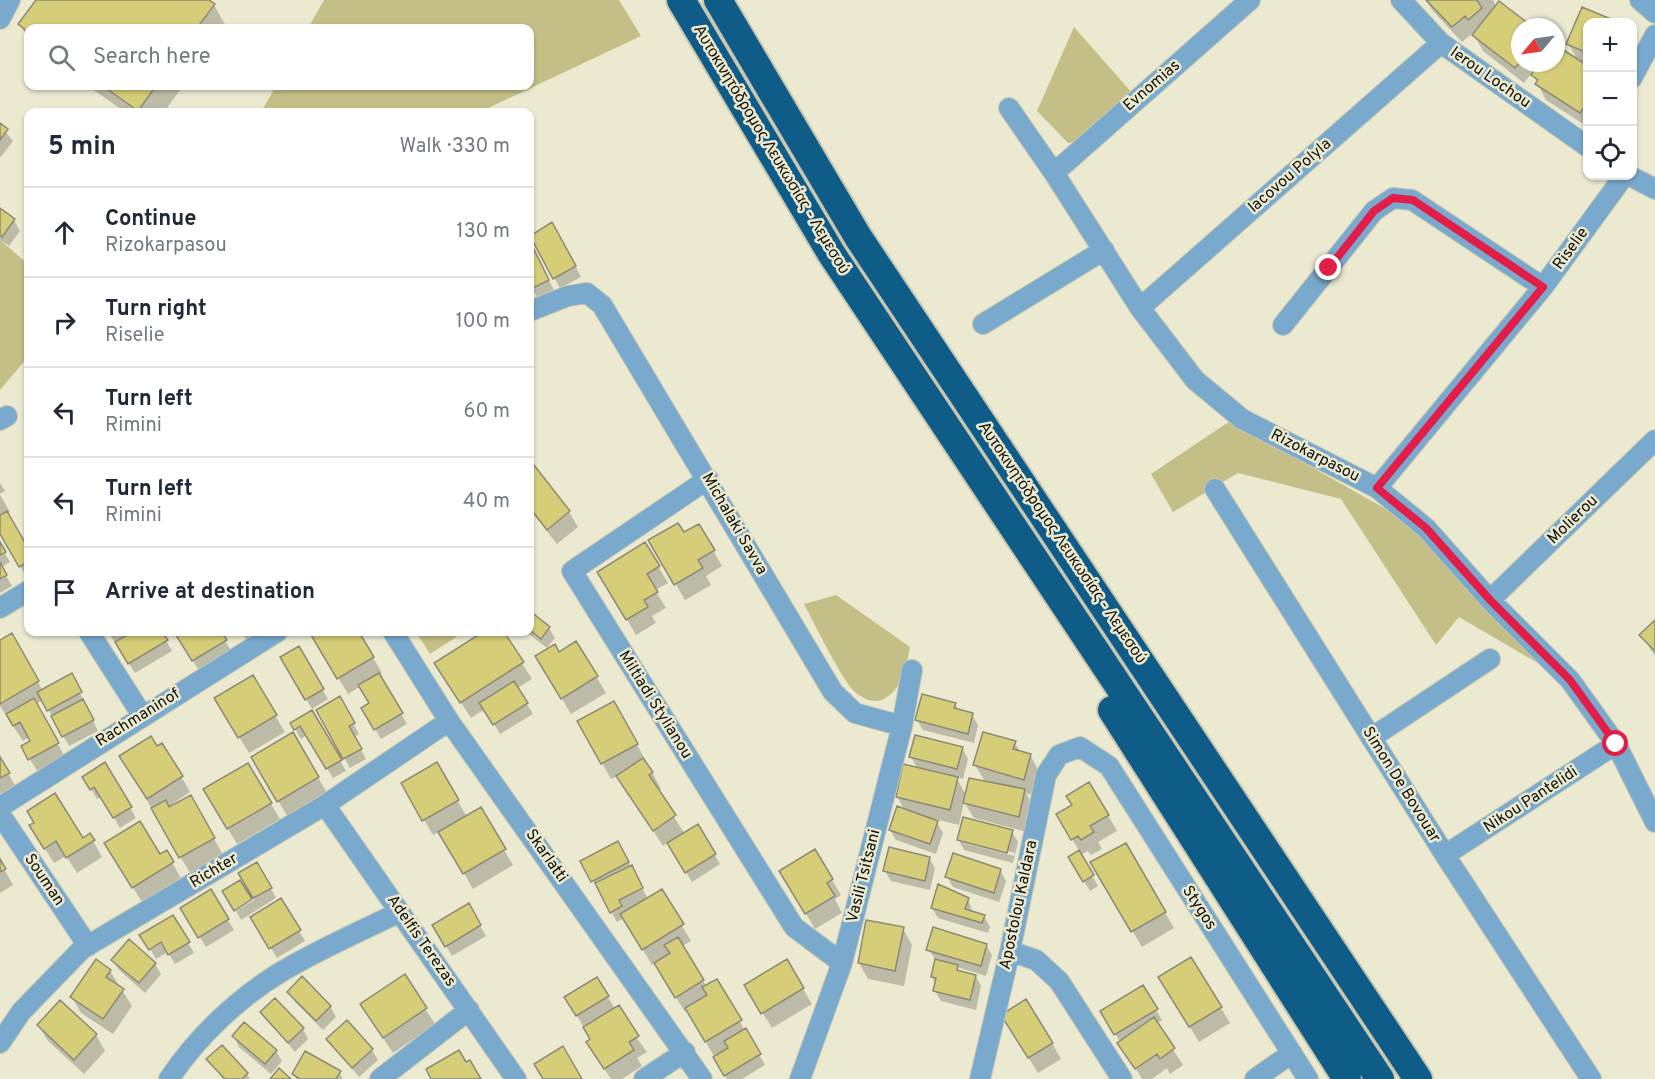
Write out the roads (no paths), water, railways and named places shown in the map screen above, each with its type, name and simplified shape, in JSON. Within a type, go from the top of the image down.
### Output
[{"type":"highway","name":"Αυτοκινητόδρομος Λευκωσίας - Λεμεσού","points":[[681,0],[831,253],[1380,1079]]},
{"type":"highway","name":"Αυτοκινητόδρομος Λευκωσίας - Λεμεσού","points":[[718,0],[858,237],[1416,1074]]},
{"type":"highway","points":[[831,253],[923,412],[1347,1079]]},
{"type":"highway","points":[[1267,908],[1363,1079]]},
{"type":"street","points":[[0,19],[10,0]]},
{"type":"street","name":"Evnomias","points":[[1054,173],[1250,0]]},
{"type":"street","name":"Ierou Lochou","points":[[1401,0],[1441,44],[1583,144]]},
{"type":"street","points":[[1640,0],[1655,13]]},
{"type":"street","points":[[1635,72],[1655,35]]},
{"type":"street","name":"Iacovou Polyla","points":[[1140,308],[1441,44]]},
{"type":"street","name":"Rizokarpasou","points":[[1009,108],[1054,173],[1140,308],[1195,380],[1242,419],[1377,488],[1426,528],[1490,600],[1570,680],[1616,744],[1655,822]]},
{"type":"street","name":"Riselie","points":[[1377,488],[1543,287],[1621,180]]},
{"type":"street","points":[[1637,180],[1655,189]]},
{"type":"street","points":[[1283,325],[1374,211],[1393,198],[1413,200],[1543,287]]},
{"type":"street","points":[[983,324],[1104,250]]},
{"type":"street","name":"Michalaki Savva","points":[[534,309],[568,296],[588,293],[602,305],[708,479],[833,692],[855,713],[902,726]]},
{"type":"street","name":"Molierou","points":[[1490,600],[1655,440]]},
{"type":"street","name":"Miltiadi Stylianou","points":[[708,479],[572,571],[794,927],[842,963]]},
{"type":"street","name":"Simon De Bovouar","points":[[1215,489],[1445,855],[1591,1079]]},
{"type":"street","points":[[0,608],[24,593]]},
{"type":"street","points":[[92,636],[142,715]]},
{"type":"street","name":"Rachmaninof","points":[[0,807],[142,715],[271,636]]},
{"type":"street","name":"Skarlatti","points":[[396,636],[449,721],[702,1079]]},
{"type":"street","points":[[1371,738],[1490,659]]},
{"type":"street","name":"Vasili Tsitsani","points":[[800,1079],[842,963],[902,726],[912,669]]},
{"type":"street","name":"Richter","points":[[0,1043],[21,1012],[88,946],[325,805],[449,721]]},
{"type":"street","name":"Nikou Pantelidi","points":[[1445,855],[1616,744]]},
{"type":"street","name":"Apostolou Kaldara","points":[[980,1079],[1010,951],[1046,775],[1059,755],[1080,747]]},
{"type":"street","name":"Stygos","points":[[1080,747],[1109,766],[1308,1079]]},
{"type":"street","name":"Adelfis Terezas","points":[[325,805],[516,1079]]},
{"type":"street","name":"Souman","points":[[0,814],[88,946]]},
{"type":"street","points":[[169,1079],[179,1064],[222,1017],[281,972],[400,912]]},
{"type":"street","points":[[1010,951],[1036,960],[1059,981],[1122,1079]]},
{"type":"street","points":[[380,1079],[469,1010]]},
{"type":"street","points":[[644,1079],[685,1053]]},
{"type":"street","points":[[1255,1079],[1292,1053]]}]
